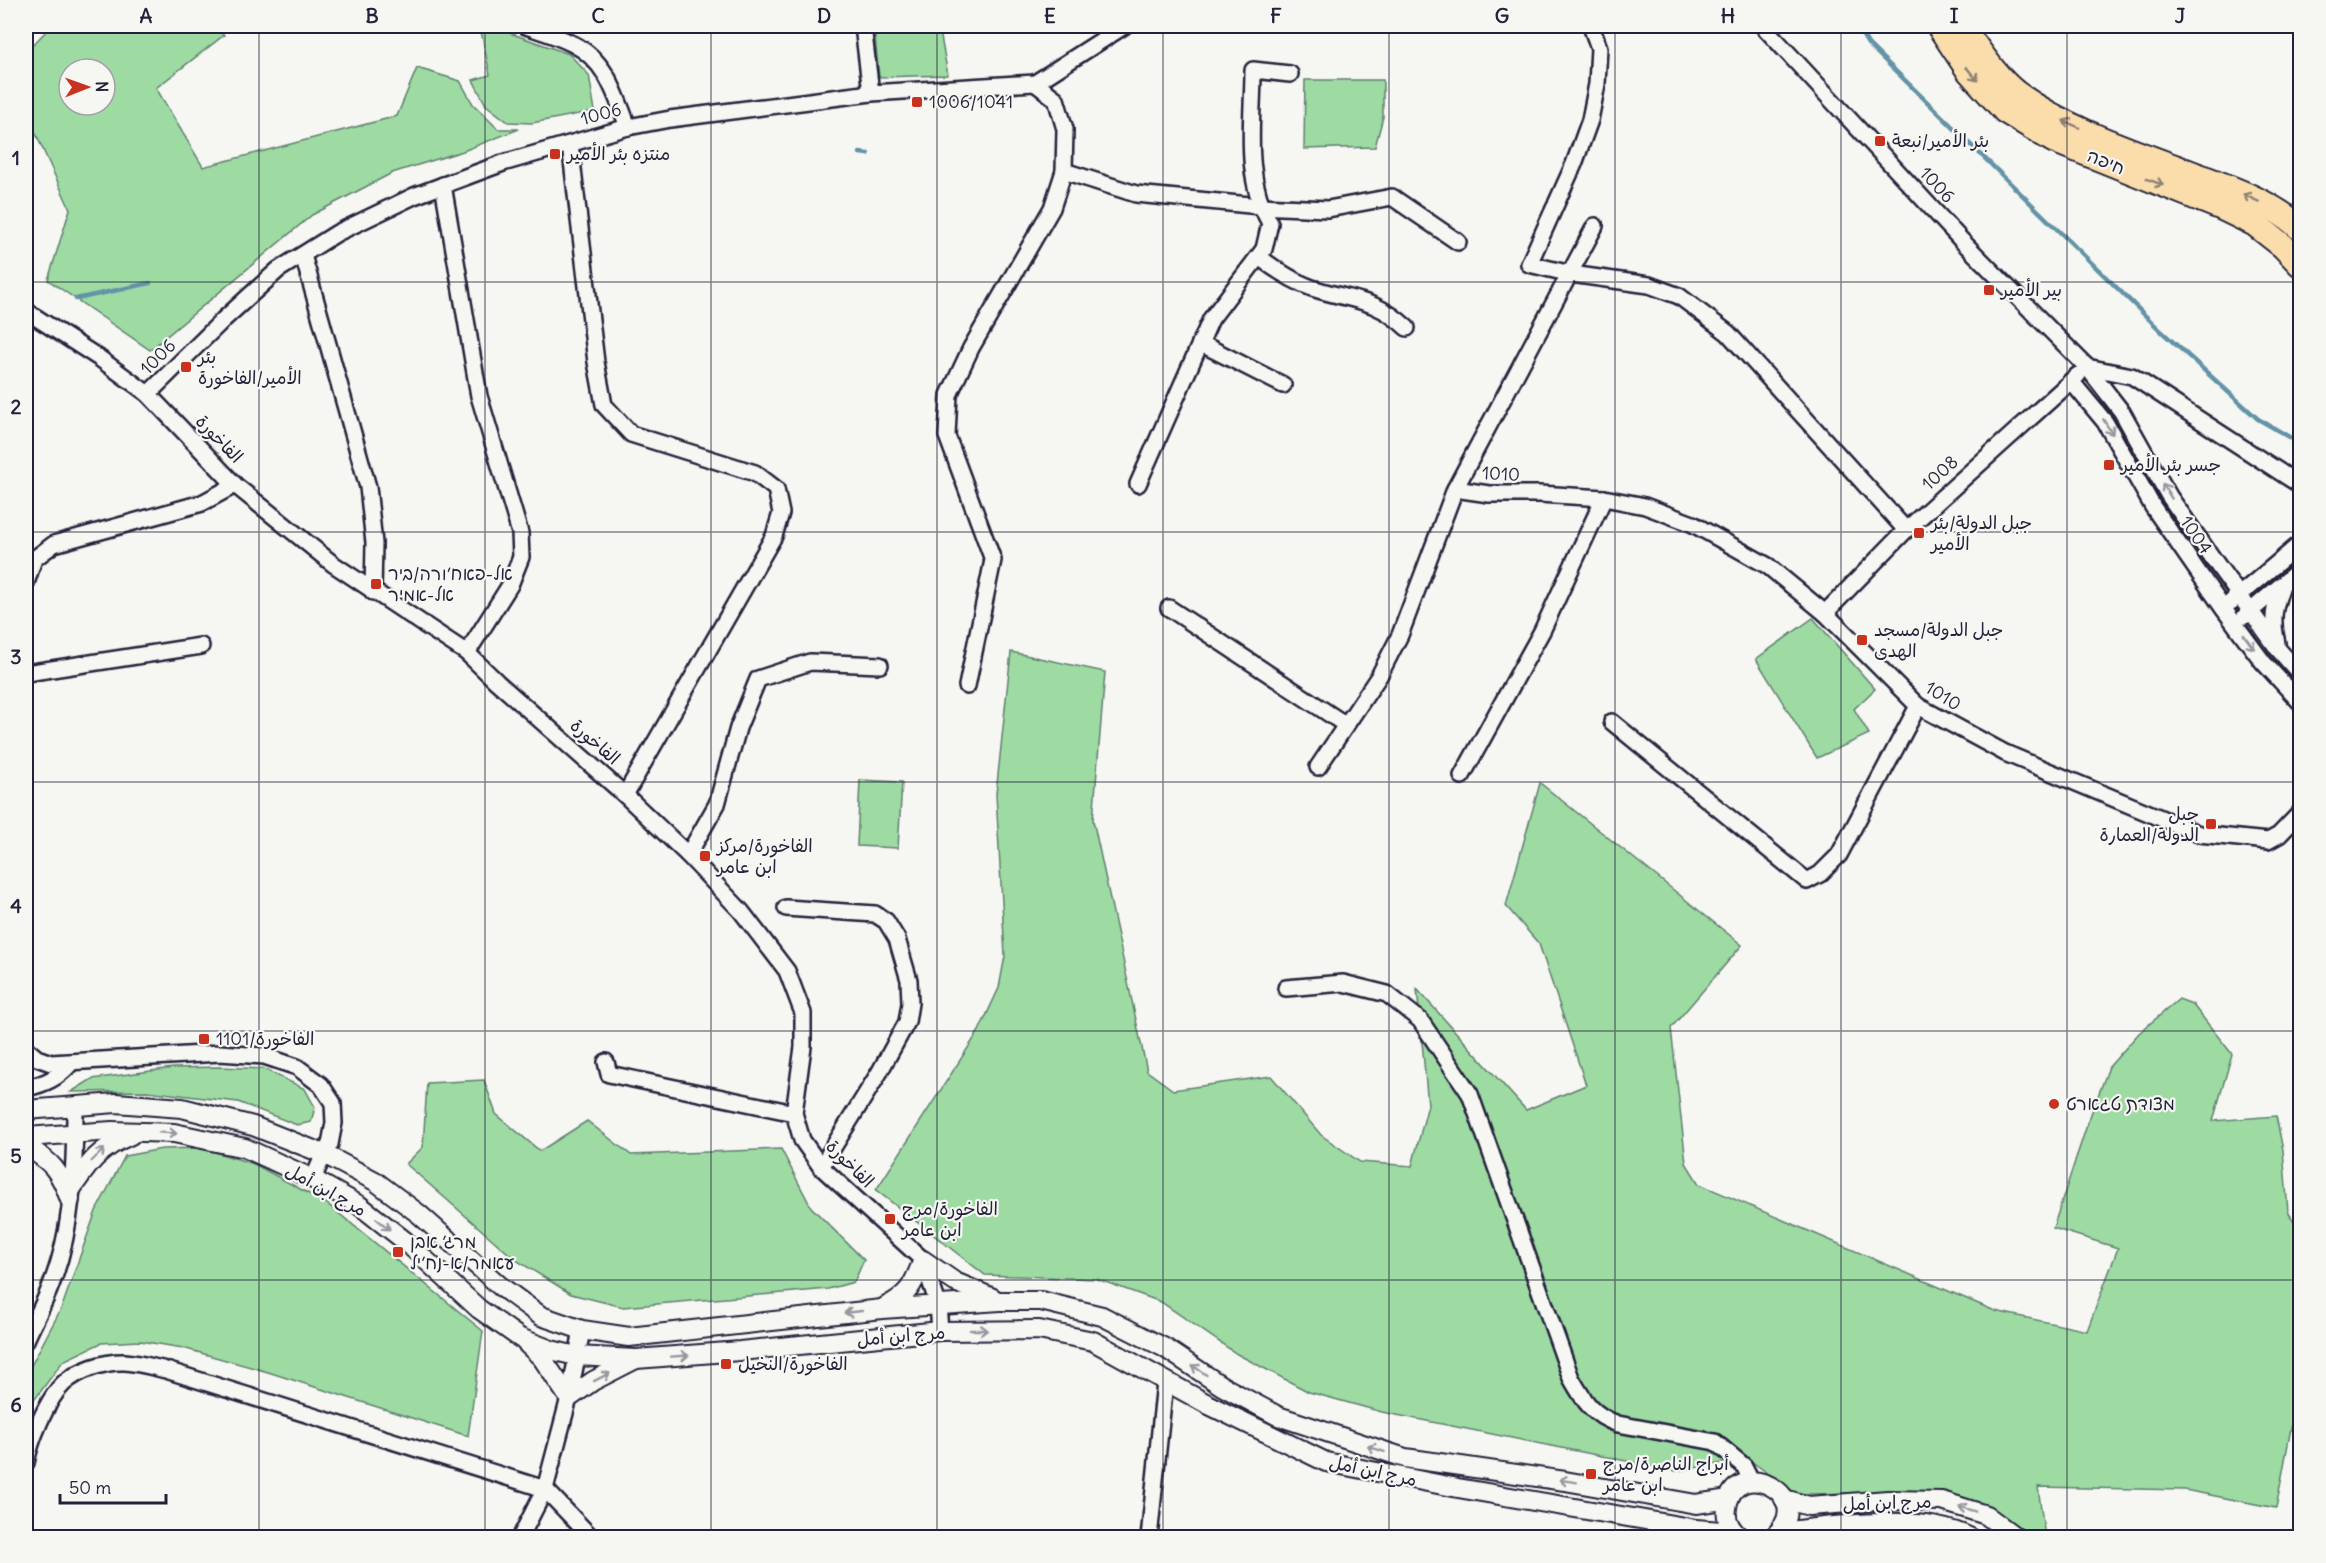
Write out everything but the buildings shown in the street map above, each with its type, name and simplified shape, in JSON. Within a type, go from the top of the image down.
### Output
[{"type":"highway","name":"חיפה","points":[[1939,26],[1969,71],[2005,111],[2053,140],[2220,207],[2255,224],[2301,264]]},
{"type":"highway","name":"חיפה","points":[[1961,26],[1987,61],[2015,92],[2053,115],[2135,152],[2228,186],[2266,205],[2301,228]]},
{"type":"street","points":[[526,26],[575,44],[598,62],[615,90],[628,127]]},
{"type":"street","points":[[863,26],[871,93]]},
{"type":"street","name":"1006","points":[[148,394],[278,270],[337,233],[414,196],[443,185],[503,163],[628,127],[670,119],[871,93],[1035,83],[1124,26]]},
{"type":"street","points":[[1591,26],[1599,48],[1597,84],[1590,120],[1574,164],[1529,264],[1571,274],[1649,285],[1679,296],[1728,333],[1906,530]]},
{"type":"street","name":"1006","points":[[1763,26],[1963,243],[2087,367]]},
{"type":"street","points":[[1138,484],[1210,319],[1264,249],[1270,223],[1260,206],[1252,168],[1253,70],[1290,74]]},
{"type":"street","points":[[967,686],[993,560],[948,436],[949,395],[971,348],[1052,208],[1064,171],[1065,129],[1056,99],[1035,83]]},
{"type":"street","points":[[570,144],[596,362],[604,405],[631,434],[755,473],[776,489],[781,513],[774,536],[625,795]]},
{"type":"street","points":[[1064,171],[1136,194],[1260,206],[1328,209],[1392,197],[1458,242]]},
{"type":"street","points":[[443,185],[479,396],[520,533],[521,557],[510,585],[467,652]]},
{"type":"street","points":[[1318,767],[1379,676],[1400,635],[1455,489],[1595,226]]},
{"type":"street","points":[[303,255],[368,487],[374,543],[373,592]]},
{"type":"street","points":[[1259,257],[1285,276],[1310,287],[1373,304],[1394,315],[1407,328]]},
{"type":"street","name":"الفاخورة","points":[[26,311],[91,352],[148,394],[235,484],[333,564],[467,652],[497,682],[625,795],[688,855],[741,911],[787,971],[803,1013],[803,1047],[794,1113],[802,1140],[821,1167],[923,1260],[938,1304],[940,1331]]},
{"type":"street","points":[[1200,343],[1283,385]]},
{"type":"street","points":[[2087,367],[2132,376],[2301,485]]},
{"type":"street","name":"1008","points":[[1825,613],[1906,530],[2087,367]]},
{"type":"street","name":"1004","points":[[2087,367],[2122,412],[2169,496],[2278,649],[2301,674]]},
{"type":"street","name":"1004","points":[[2072,381],[2105,422],[2153,507],[2223,608],[2263,662],[2301,702]]},
{"type":"street","points":[[26,583],[34,559],[54,544],[202,503],[235,484]]},
{"type":"street","name":"1010","points":[[1455,489],[1489,494],[1604,498],[1646,506],[1693,524],[1768,566],[1825,613],[1918,706],[2005,753],[2199,834],[2268,841],[2279,835],[2301,813]]},
{"type":"street","points":[[1462,776],[1542,631],[1604,498]]},
{"type":"street","points":[[2223,608],[2301,544]]},
{"type":"street","points":[[2235,624],[2301,569]]},
{"type":"street","points":[[2224,574],[2252,576],[2267,572]]},
{"type":"street","points":[[2278,649],[2273,628],[2273,614],[2283,584]]},
{"type":"street","points":[[1169,608],[1346,725]]},
{"type":"street","points":[[26,673],[201,646]]},
{"type":"street","points":[[688,855],[717,804],[738,729],[758,679],[810,662],[880,665]]},
{"type":"street","points":[[1612,722],[1807,881],[1820,874],[1839,855],[1918,706]]},
{"type":"street","points":[[786,908],[875,914],[886,921],[897,939],[909,980],[910,1003],[907,1022],[879,1073],[821,1167]]},
{"type":"street","points":[[1286,988],[1343,983],[1388,994],[1420,1020],[1470,1094],[1571,1378],[1585,1403],[1603,1419],[1618,1424],[1715,1442],[1744,1466],[1752,1482]]},
{"type":"street","points":[[26,1049],[37,1058],[51,1063],[220,1053],[264,1056],[297,1067],[321,1085],[333,1103],[334,1123],[330,1144],[313,1179]]},
{"type":"street","points":[[606,1062],[609,1074],[794,1113]]},
{"type":"street","points":[[26,1088],[54,1079],[62,1074],[71,1063]]},
{"type":"street","name":"مرج ابن أمل","points":[[26,1110],[116,1103],[182,1108],[253,1126],[324,1154],[375,1181],[419,1214],[500,1286],[541,1316],[582,1330],[629,1337],[938,1304],[1041,1301],[1102,1316],[1165,1348],[1222,1386],[1278,1416],[1405,1458],[1565,1481],[1696,1504],[1729,1499]]},
{"type":"street","points":[[27,1335],[52,1284],[68,1223],[75,1106]]},
{"type":"street","points":[[70,1196],[88,1164],[110,1143],[137,1132]]},
{"type":"street","name":"مرج ابن أمل","points":[[26,1137],[137,1132],[174,1133],[245,1148],[313,1179],[359,1204],[405,1241],[479,1309],[520,1338],[551,1350],[576,1356],[636,1359],[940,1331],[1039,1330],[1093,1341],[1164,1382],[1326,1462],[1458,1488],[1738,1534]]},
{"type":"street","points":[[26,1146],[45,1158],[61,1175],[70,1196]]},
{"type":"street","points":[[882,1309],[904,1297],[915,1281],[923,1260],[955,1282],[1000,1301]]},
{"type":"street","points":[[520,1538],[545,1489],[569,1398],[582,1330]]},
{"type":"street","points":[[520,1338],[542,1358],[569,1398]]},
{"type":"street","points":[[569,1398],[593,1381],[636,1359]]},
{"type":"street","points":[[26,1463],[29,1448],[44,1413],[64,1384],[94,1366],[123,1362],[166,1370],[545,1489],[592,1538]]},
{"type":"street","points":[[1149,1538],[1164,1382]]},
{"type":"street","points":[[1738,1534],[1727,1518],[1729,1499],[1736,1489],[1752,1482],[1765,1482],[1775,1487],[1784,1499],[1787,1513],[1785,1522],[1776,1535]]},
{"type":"street","name":"مرج ابن أمل","points":[[1784,1499],[1809,1506],[1888,1500],[1942,1501],[1986,1515],[2017,1538]]},
{"type":"street","name":"مرج ابن أمل","points":[[1776,1535],[1893,1522],[1937,1525],[1971,1538]]},
{"type":"green space","points":[[51,26],[208,26],[224,35],[156,88],[203,167],[397,116],[417,68],[460,81],[473,104],[498,129],[519,129],[463,151],[392,173],[312,215],[150,350],[48,280],[70,209],[26,112],[26,52]]},
{"type":"green space","points":[[480,26],[490,26],[569,54],[589,75],[595,111],[532,123],[508,122],[486,105],[473,80],[490,75]]},
{"type":"green space","points":[[874,26],[939,26],[948,75],[879,77]]},
{"type":"green space","points":[[1305,80],[1383,80],[1383,117],[1375,147],[1304,149]]},
{"type":"green space","points":[[1813,618],[1875,689],[1854,709],[1869,734],[1817,758],[1756,659]]},
{"type":"green space","points":[[1011,652],[1105,672],[1093,820],[1147,1071],[1173,1090],[1271,1076],[1321,1135],[1360,1162],[1412,1166],[1428,1105],[1417,989],[1526,1110],[1586,1085],[1539,944],[1506,906],[1540,783],[1742,945],[1671,1028],[1686,1163],[1699,1184],[1995,1311],[2087,1331],[2118,1248],[2053,1228],[2109,1067],[2139,1033],[2179,999],[2192,1004],[2232,1054],[2213,1121],[2276,1116],[2283,1150],[2288,1212],[2300,1230],[2300,1380],[2276,1508],[2185,1490],[2038,1487],[2045,1537],[2021,1537],[1980,1509],[1878,1493],[1797,1494],[1748,1459],[1676,1471],[1382,1412],[1309,1392],[1237,1354],[1161,1302],[1097,1279],[985,1275],[876,1190],[979,1031],[999,988],[1005,956],[996,794]]},
{"type":"green space","points":[[860,780],[902,782],[898,848],[857,846]]},
{"type":"green space","points":[[173,1068],[264,1069],[305,1089],[315,1107],[311,1122],[297,1125],[238,1102],[147,1091],[71,1092],[92,1079]]},
{"type":"green space","points":[[484,1080],[496,1114],[540,1151],[587,1121],[631,1155],[781,1149],[811,1207],[864,1260],[854,1282],[828,1289],[623,1307],[571,1294],[516,1260],[406,1164],[423,1147],[427,1083]]},
{"type":"green space","points":[[201,1148],[254,1164],[326,1203],[483,1331],[468,1436],[268,1372],[183,1348],[140,1341],[101,1343],[63,1361],[32,1403],[26,1423],[26,1375],[62,1307],[96,1211],[125,1156],[162,1149]]},
{"type":"waterway","points":[[1857,26],[1868,44],[2161,331],[2258,419],[2300,443]]},
{"type":"waterway","points":[[860,153],[868,154]]},
{"type":"waterway","points":[[76,299],[150,283]]},
{"type":"place","name":"1006/1041","points":[[917,102]]},
{"type":"place","name":"بئر الأمير/نبعة","points":[[1880,141]]},
{"type":"place","name":"منتزه بئر الأمير","points":[[555,154]]},
{"type":"place","name":"بير الأمير","points":[[1989,290]]},
{"type":"place","name":"بئر الأمير/الفاخورة","points":[[186,367]]},
{"type":"place","name":"جسر بئر الأمير","points":[[2109,465]]},
{"type":"place","name":"جبل الدولة/بئر الأمير","points":[[1919,533]]},
{"type":"place","name":"אל-פאח׳ורה/ביר אל-אמיר","points":[[376,584]]},
{"type":"place","name":"جبل الدولة/مسجد الهدى","points":[[1862,640]]},
{"type":"place","name":"جبل الدولة/العمارة","points":[[2211,824]]},
{"type":"place","name":"الفاخورة/مركز ابن عامر","points":[[705,856]]},
{"type":"place","name":"الفاخورة/1101","points":[[204,1039]]},
{"type":"place","name":"מצודת טגארט","points":[[2054,1104]]},
{"type":"place","name":"الفاخورة/مرج ابن عامر","points":[[890,1219]]},
{"type":"place","name":"מרג׳ אבן עאמר/א-נח׳יל","points":[[398,1252]]},
{"type":"place","name":"الفاخورة/النخيل","points":[[726,1364]]},
{"type":"place","name":"أبراج الناصرة/مرج ابن عامر","points":[[1591,1474]]}]
